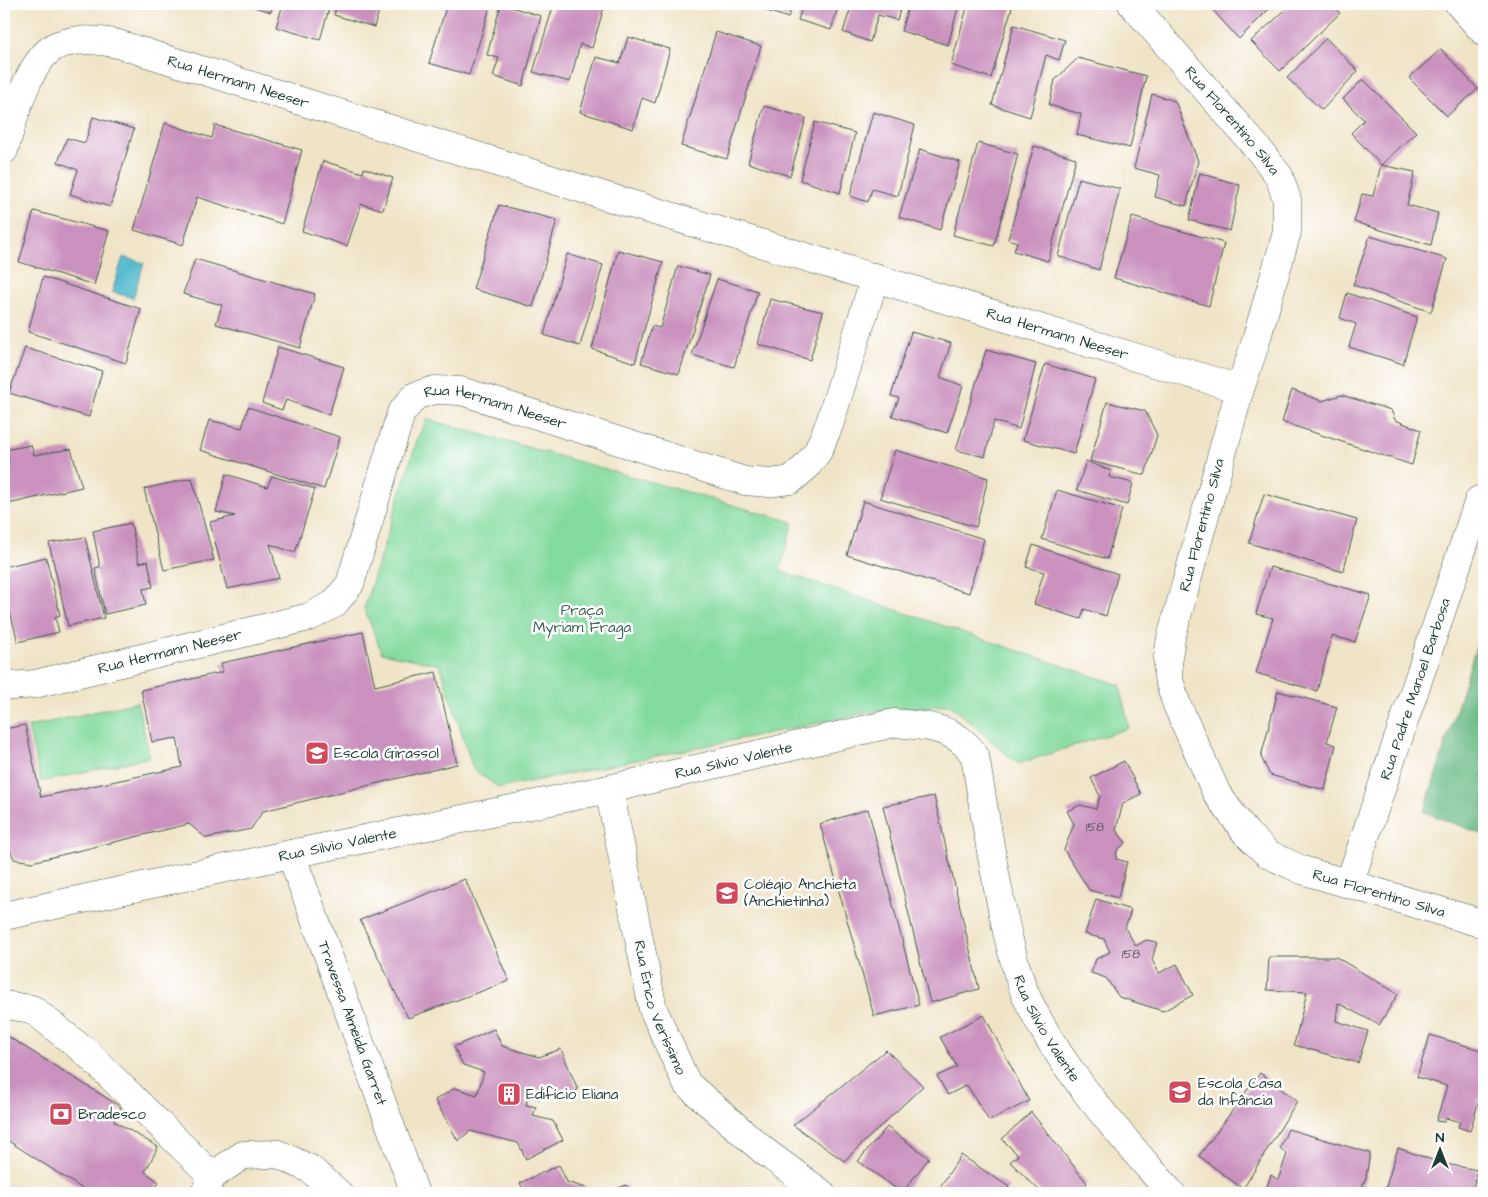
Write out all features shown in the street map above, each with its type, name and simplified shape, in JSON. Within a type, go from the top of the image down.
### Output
[{"type":"street","name":"Rua Florentino Silva","points":[[1132,4],[1259,150],[1279,176],[1287,200],[1287,232],[1255,344],[1240,388],[1171,638],[1168,657],[1168,677],[1176,706],[1217,794],[1246,833],[1268,854],[1302,870],[1484,924]]},
{"type":"street","points":[[1459,4],[1484,32]]},
{"type":"street","name":"Rua Hermann Neeser","points":[[4,150],[23,91],[42,58],[54,46],[76,40],[98,40],[128,47],[608,197],[1240,388]]},
{"type":"street","name":"Rua Hermann Neeser","points":[[4,684],[20,685],[44,682],[309,617],[334,604],[350,584],[401,413],[415,396],[434,390],[461,391],[745,481],[768,483],[791,480],[807,466],[818,451],[830,425],[875,277]]},
{"type":"street","name":"Rua Padre Manoel Barbosa","points":[[1349,884],[1483,493]]},
{"type":"street","name":"Rua Silvio Valente","points":[[4,916],[291,854],[609,789],[894,723],[928,726],[948,733],[965,743],[975,756],[1002,909],[1016,966],[1031,1007],[1052,1044],[1089,1098],[1171,1193]]},
{"type":"street","name":"Rua Érico Veríssimo","points":[[609,789],[653,1009],[687,1084],[764,1151],[821,1193]]},
{"type":"street","name":"Travessa Almeida Garret","points":[[291,854],[415,1193]]},
{"type":"street","points":[[4,1005],[32,1009],[87,1053],[208,1185],[243,1154],[278,1154],[310,1169],[338,1193]]},
{"type":"green space","name":"Praça Myriam Fraga","points":[[427,419],[793,522],[780,571],[1120,685],[1129,728],[1018,764],[950,705],[877,711],[499,788],[473,769],[440,665],[382,653],[364,608],[418,437]]},
{"type":"green space","points":[[1484,621],[1484,835],[1424,812]]},
{"type":"green space","points":[[137,702],[150,757],[41,782],[28,727]]},
{"type":"water","points":[[123,257],[144,263],[133,298],[112,292]]},
{"type":"building","points":[[244,4],[273,4],[271,12]]},
{"type":"building","points":[[283,4],[330,5],[320,40],[276,27]]},
{"type":"building","points":[[337,4],[381,4],[374,27],[334,15]]},
{"type":"building","points":[[447,4],[491,4],[469,75],[429,63]]},
{"type":"building","points":[[501,4],[541,16],[523,86],[493,76],[499,58],[487,55]]},
{"type":"building","points":[[554,4],[605,4],[592,48],[580,44],[570,82],[533,72]]},
{"type":"building","points":[[747,4],[793,4],[788,18]]},
{"type":"building","points":[[803,4],[839,4],[831,30],[798,20]]},
{"type":"building","points":[[852,4],[902,4],[897,20],[878,15],[870,42],[843,32]]},
{"type":"building","points":[[909,4],[959,4],[948,45],[901,31]]},
{"type":"building","points":[[968,4],[1013,4],[991,78],[951,65]]},
{"type":"building","points":[[1212,4],[1274,4],[1239,39],[1209,6]]},
{"type":"building","points":[[1292,4],[1332,4],[1340,13],[1280,71],[1251,41]]},
{"type":"building","points":[[1014,25],[1065,40],[1059,60],[1046,55],[1030,117],[992,105]]},
{"type":"building","points":[[716,32],[761,46],[727,159],[681,146]]},
{"type":"building","points":[[628,37],[670,49],[655,103],[642,98],[633,129],[580,112],[596,57],[620,63]]},
{"type":"building","points":[[1326,38],[1358,71],[1322,110],[1287,78]]},
{"type":"building","points":[[1441,49],[1478,89],[1447,116],[1409,78]]},
{"type":"building","points":[[1078,58],[1146,76],[1130,148],[1077,135],[1081,114],[1049,105],[1055,80]]},
{"type":"building","points":[[1363,79],[1416,132],[1381,165],[1351,133],[1364,120],[1343,99]]},
{"type":"building","points":[[1152,94],[1175,101],[1198,161],[1186,206],[1155,197],[1160,175],[1134,168]]},
{"type":"building","points":[[764,106],[806,118],[790,176],[748,163]]},
{"type":"building","points":[[873,112],[915,125],[898,196],[872,189],[868,202],[850,196]]},
{"type":"building","points":[[93,117],[134,129],[110,207],[70,194],[78,170],[58,162],[67,138],[85,143]]},
{"type":"building","points":[[815,122],[855,133],[840,193],[800,180]]},
{"type":"building","points":[[165,123],[212,138],[215,125],[302,150],[282,224],[197,197],[183,245],[134,230]]},
{"type":"building","points":[[978,143],[1018,154],[994,246],[953,235]]},
{"type":"building","points":[[1034,146],[1076,158],[1048,261],[1014,251],[1017,242],[1008,239]]},
{"type":"building","points":[[920,149],[960,162],[940,230],[899,217]]},
{"type":"building","points":[[323,161],[363,173],[364,168],[393,178],[383,210],[361,204],[347,246],[302,231]]},
{"type":"building","points":[[1381,165],[1415,172],[1407,205],[1438,213],[1431,245],[1354,222],[1362,194],[1373,196]]},
{"type":"building","points":[[1200,173],[1240,185],[1230,231],[1189,220]]},
{"type":"building","points":[[1079,178],[1120,189],[1099,270],[1058,256]]},
{"type":"building","points":[[499,205],[557,220],[533,307],[473,289]]},
{"type":"building","points":[[34,211],[109,231],[94,285],[19,262]]},
{"type":"building","points":[[1132,217],[1224,243],[1209,306],[1114,278]]},
{"type":"building","points":[[1370,236],[1447,259],[1431,312],[1353,285]]},
{"type":"building","points":[[618,250],[663,262],[635,363],[592,349]]},
{"type":"building","points":[[567,254],[603,265],[580,346],[544,335]]},
{"type":"building","points":[[195,259],[315,294],[300,348],[216,324],[222,305],[183,294]]},
{"type":"building","points":[[678,266],[710,275],[679,374],[641,363],[652,326],[660,328]]},
{"type":"building","points":[[43,277],[141,309],[126,363],[28,332]]},
{"type":"building","points":[[717,279],[758,291],[734,367],[692,355]]},
{"type":"building","points":[[1347,293],[1417,317],[1403,364],[1349,347],[1356,324],[1340,318]]},
{"type":"building","points":[[770,299],[823,312],[810,360],[758,344]]},
{"type":"building","points":[[911,332],[951,343],[940,377],[963,386],[947,433],[892,416],[899,398],[891,396]]},
{"type":"building","points":[[278,347],[344,367],[329,415],[286,400],[282,410],[262,403]]},
{"type":"building","points":[[25,348],[102,371],[89,417],[9,393]]},
{"type":"building","points":[[986,350],[1036,364],[1019,429],[994,421],[985,457],[956,450]]},
{"type":"building","points":[[1045,364],[1095,379],[1074,454],[1023,440]]},
{"type":"building","points":[[1292,390],[1322,401],[1341,395],[1391,410],[1395,420],[1421,430],[1412,465],[1282,422]]},
{"type":"building","points":[[1107,402],[1145,411],[1157,435],[1145,475],[1090,461]]},
{"type":"building","points":[[248,407],[340,437],[324,489],[200,450],[209,420],[242,428]]},
{"type":"building","points":[[31,445],[34,455],[71,449],[82,487],[4,505],[4,462],[9,461],[5,450]]},
{"type":"building","points":[[895,450],[988,478],[976,527],[880,498]]},
{"type":"building","points":[[1086,461],[1111,471],[1109,477],[1133,483],[1127,505],[1077,490]]},
{"type":"building","points":[[226,474],[267,487],[272,476],[315,489],[295,553],[270,544],[279,578],[227,589],[210,522],[235,516],[216,512]]},
{"type":"building","points":[[192,478],[214,560],[164,570],[144,489]]},
{"type":"building","points":[[1057,490],[1122,509],[1107,559],[1042,539]]},
{"type":"building","points":[[1264,494],[1357,520],[1343,572],[1249,543]]},
{"type":"building","points":[[863,501],[984,539],[969,593],[847,555]]},
{"type":"building","points":[[131,523],[139,563],[148,561],[153,587],[143,589],[146,605],[105,614],[95,568],[100,567],[93,531]]},
{"type":"building","points":[[85,537],[104,618],[68,626],[49,543]]},
{"type":"building","points":[[1033,545],[1118,574],[1106,616],[1084,609],[1081,619],[1034,604],[1044,572],[1026,567]]},
{"type":"building","points":[[46,557],[60,615],[55,617],[59,632],[18,642],[4,589],[4,567]]},
{"type":"building","points":[[1270,567],[1371,595],[1355,642],[1332,636],[1317,691],[1256,673],[1273,618],[1256,614]]},
{"type":"building","name":"Escola Girassol","points":[[363,632],[375,686],[436,672],[457,764],[263,811],[251,829],[206,838],[189,824],[32,862],[14,859],[4,836],[4,729],[25,725],[41,797],[182,767],[177,738],[152,742],[141,690],[223,672],[221,663]]},
{"type":"building","points":[[1278,691],[1337,707],[1327,742],[1336,745],[1325,790],[1270,775],[1261,757]]},
{"type":"building","points":[[1124,761],[1141,794],[1123,803],[1116,830],[1126,843],[1117,850],[1116,859],[1127,862],[1118,898],[1089,890],[1064,850],[1074,824],[1067,811],[1080,805],[1096,809],[1100,796],[1091,778]]},
{"type":"building","points":[[934,796],[979,989],[930,1003],[883,806]]},
{"type":"building","points":[[868,809],[919,1005],[874,1016],[820,824]]},
{"type":"building","points":[[465,879],[509,981],[408,1018],[360,920]]},
{"type":"building","points":[[1096,899],[1131,910],[1125,928],[1136,946],[1146,940],[1157,942],[1152,960],[1159,973],[1177,964],[1193,995],[1163,1011],[1119,997],[1106,978],[1091,973],[1096,959],[1110,952],[1104,939],[1085,934]]},
{"type":"building","points":[[1269,957],[1336,957],[1398,994],[1379,1025],[1338,1003],[1336,1021],[1368,1031],[1358,1063],[1294,1045],[1307,992],[1267,990]]},
{"type":"building","points":[[984,1015],[1029,1101],[989,1121],[967,1085],[948,1095],[937,1076],[957,1067],[940,1037]]},
{"type":"building","name":"Edifício Eliana","points":[[494,1029],[502,1046],[539,1057],[561,1049],[578,1090],[559,1098],[541,1093],[539,1099],[528,1096],[526,1105],[536,1107],[533,1116],[553,1121],[563,1140],[526,1159],[518,1143],[470,1131],[458,1141],[435,1100],[455,1088],[477,1095],[484,1072],[463,1065],[454,1047]]},
{"type":"building","name":"Bradesco","points":[[4,1034],[121,1107],[114,1121],[158,1147],[145,1172],[159,1182],[152,1193],[89,1193],[4,1138]]},
{"type":"building","points":[[1430,1035],[1484,1051],[1484,1098],[1480,1097],[1470,1131],[1458,1127],[1460,1122],[1446,1118],[1444,1122],[1436,1121],[1447,1086],[1417,1077]]},
{"type":"building","points":[[886,1050],[923,1086],[844,1161],[793,1125]]},
{"type":"building","points":[[1260,1073],[1297,1101],[1243,1189],[1199,1156]]},
{"type":"building","points":[[1031,1112],[1087,1183],[1077,1193],[1042,1193],[1010,1162],[1018,1155],[1002,1139]]},
{"type":"building","points":[[887,1127],[929,1158],[902,1193],[858,1161]]},
{"type":"building","points":[[1288,1129],[1370,1153],[1366,1177],[1360,1193],[1265,1193],[1271,1175],[1278,1180],[1287,1154],[1280,1148]]},
{"type":"building","points":[[1398,1148],[1441,1163],[1477,1170],[1472,1193],[1384,1193]]},
{"type":"building","points":[[961,1155],[1009,1187],[1005,1193],[936,1193]]},
{"type":"building","points":[[559,1165],[567,1182],[602,1193],[525,1193],[520,1183]]},
{"type":"building","points":[[626,1185],[630,1193],[605,1193]]},
{"type":"place","name":"Escola Girassol","points":[[317,753]]},
{"type":"place","name":"Colégio Anchieta (Anchietinha)","points":[[727,893]]},
{"type":"place","name":"Escola Casa da Infância","points":[[1180,1092]]},
{"type":"place","name":"Edifício Eliana","points":[[509,1094]]},
{"type":"place","name":"Bradesco","points":[[61,1114]]}]
